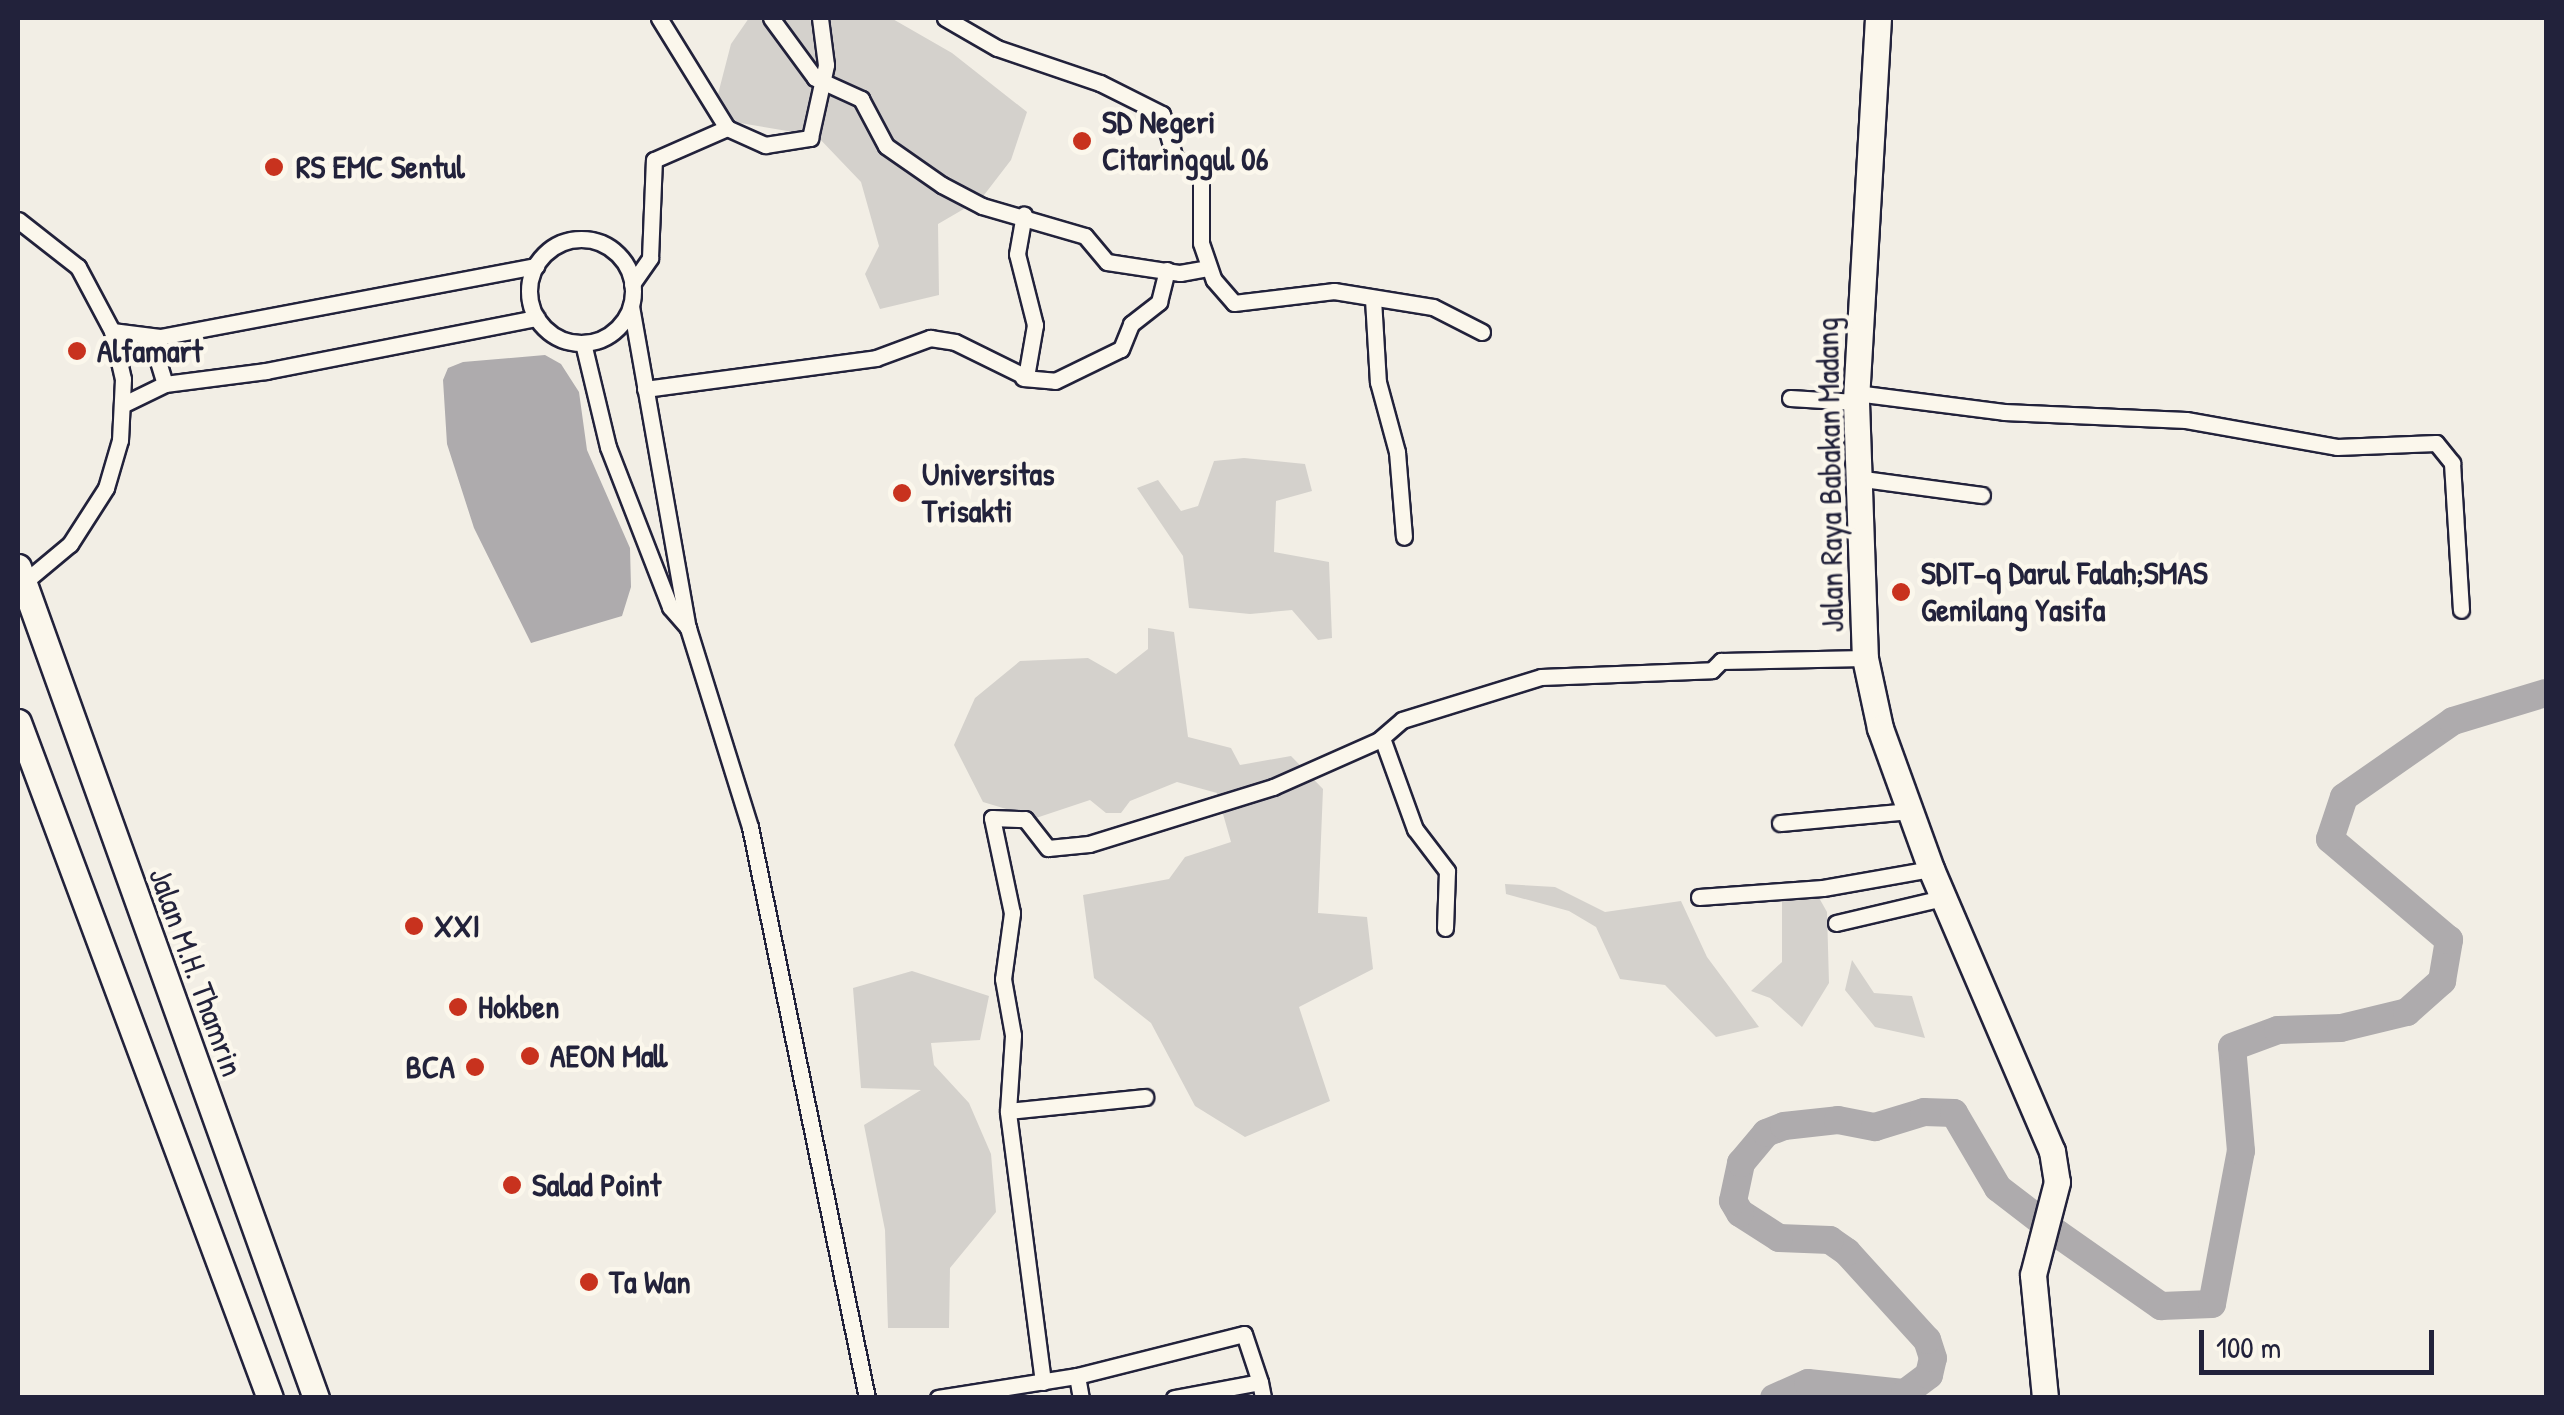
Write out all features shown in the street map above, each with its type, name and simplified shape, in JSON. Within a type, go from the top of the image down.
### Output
[{"type":"main road","name":"Jalan Raya Babakan Madang","points":[[1878,18],[1856,397],[1865,658],[1880,728],[1931,869],[2052,1151],[2054,1196],[2035,1246],[2045,1398]]},
{"type":"main road","name":"Jalan M.H. Thamrin","points":[[20,576],[316,1398]]},
{"type":"main road","points":[[18,722],[270,1398]]},
{"type":"street","points":[[659,18],[727,128],[765,145],[798,144],[817,126],[822,84],[820,18]]},
{"type":"street","points":[[772,18],[822,84],[861,99],[899,159],[982,206],[1024,214],[1085,236],[1107,262],[1167,270],[1209,268]]},
{"type":"street","points":[[944,18],[997,48],[1110,86],[1162,114],[1176,158],[1201,171],[1198,232],[1209,268],[1234,303],[1334,291],[1433,307],[1482,332]]},
{"type":"street","points":[[632,284],[650,258],[654,160],[727,128]]},
{"type":"street","points":[[1023,378],[1032,365],[1035,325],[1017,254],[1024,214]]},
{"type":"street","points":[[18,220],[78,267],[112,331],[122,405],[106,488],[70,544],[20,576]]},
{"type":"street","points":[[631,306],[613,332],[583,343],[562,339],[537,318],[530,287],[536,266],[558,244],[590,240],[618,255],[632,284],[631,306],[688,628],[743,796],[867,1398]]},
{"type":"street","points":[[112,331],[160,337],[536,266]]},
{"type":"street","points":[[645,389],[876,358],[930,338],[955,342],[1023,378],[1056,382],[1121,349],[1132,324],[1159,302],[1167,270]]},
{"type":"street","points":[[1374,299],[1378,382],[1397,452],[1404,537]]},
{"type":"street","points":[[122,405],[165,384],[266,371],[537,318]]},
{"type":"street","points":[[160,337],[157,358],[165,384]]},
{"type":"street","points":[[583,343],[619,478],[670,607],[688,628]]},
{"type":"street","points":[[1790,398],[1856,397],[2004,412],[2186,420],[2327,446],[2436,443],[2452,463],[2461,610]]},
{"type":"street","points":[[1856,478],[1982,495]]},
{"type":"street","points":[[1043,1382],[1008,1111],[1013,1035],[1004,979],[1012,913],[992,818],[1025,819],[1048,848],[1088,844],[1273,787],[1382,738],[1402,720],[1470,696],[1567,672],[1865,658]]},
{"type":"street","points":[[1382,738],[1415,829],[1447,871],[1445,928]]},
{"type":"street","points":[[1780,823],[1910,811]]},
{"type":"street","points":[[1699,897],[1824,888],[1931,869]]},
{"type":"street","points":[[1836,923],[1942,898]]},
{"type":"street","points":[[1008,1111],[1145,1097]]},
{"type":"street","points":[[938,1398],[1077,1376],[1244,1334],[1261,1390],[1174,1398]]},
{"type":"street","points":[[1077,1376],[1081,1398]]},
{"type":"shaded area","points":[[749,18],[891,18],[952,53],[1027,112],[1011,160],[981,199],[938,224],[939,295],[880,309],[865,274],[879,246],[861,182],[817,136],[734,122],[717,98],[731,44]]},
{"type":"shaded area","points":[[545,355],[561,364],[579,392],[587,450],[630,548],[631,587],[622,616],[531,643],[474,528],[447,444],[443,380],[448,368],[463,362]]},
{"type":"shaded area","points":[[1244,458],[1305,464],[1312,491],[1276,501],[1274,552],[1329,562],[1332,638],[1318,640],[1292,610],[1250,614],[1189,608],[1183,556],[1137,488],[1158,480],[1181,511],[1198,506],[1214,461]]},
{"type":"shaded area","points":[[1148,628],[1174,632],[1188,737],[1231,748],[1240,765],[1291,756],[1323,789],[1318,913],[1367,917],[1373,969],[1299,1007],[1330,1101],[1245,1137],[1195,1106],[1151,1023],[1094,978],[1083,895],[1169,879],[1185,857],[1231,842],[1217,793],[1177,782],[1130,801],[1121,813],[1106,813],[1090,800],[1036,818],[983,802],[954,745],[975,698],[1020,661],[1088,658],[1116,674],[1148,649]]},
{"type":"shaded area","points":[[1505,884],[1555,887],[1605,912],[1681,901],[1707,957],[1759,1027],[1716,1037],[1665,985],[1620,979],[1596,927],[1569,911],[1506,894]]},
{"type":"shaded area","points":[[1818,896],[1827,912],[1829,983],[1802,1027],[1770,998],[1751,991],[1782,962],[1782,900]]},
{"type":"shaded area","points":[[1852,960],[1874,993],[1912,996],[1925,1038],[1875,1027],[1845,990]]},
{"type":"shaded area","points":[[912,971],[989,996],[980,1040],[931,1043],[934,1065],[969,1103],[991,1154],[996,1212],[950,1268],[949,1328],[888,1328],[885,1230],[864,1125],[921,1090],[861,1088],[853,988]]},
{"type":"waterway","points":[[1774,1398],[1808,1383],[1905,1393],[1929,1375],[1933,1358],[1927,1340],[1847,1252],[1830,1240],[1779,1238],[1740,1213],[1733,1201],[1741,1163],[1766,1133],[1784,1126],[1838,1120],[1875,1127],[1924,1112],[1954,1113],[1998,1188],[2058,1234],[2161,1306],[2212,1304],[2241,1151],[2232,1047],[2278,1030],[2341,1028],[2407,1012],[2442,981],[2449,940],[2330,839],[2344,797],[2453,721],[2546,693]]},
{"type":"place","name":"SD Negeri Citaringgul 06","points":[[1082,141]]},
{"type":"place","name":"RS EMC Sentul","points":[[274,167]]},
{"type":"place","name":"Alfamart","points":[[77,351]]},
{"type":"place","name":"Universitas Trisakti","points":[[902,493]]},
{"type":"place","name":"SDIT-q Darul Falah;SMAS Gemilang Yasifa","points":[[1901,592]]},
{"type":"place","name":"XXI","points":[[414,926]]},
{"type":"place","name":"Hokben","points":[[458,1007]]},
{"type":"place","name":"AEON Mall","points":[[530,1056]]},
{"type":"place","name":"BCA","points":[[475,1067]]},
{"type":"place","name":"Salad Point","points":[[512,1185]]},
{"type":"place","name":"Ta Wan","points":[[589,1282]]}]
